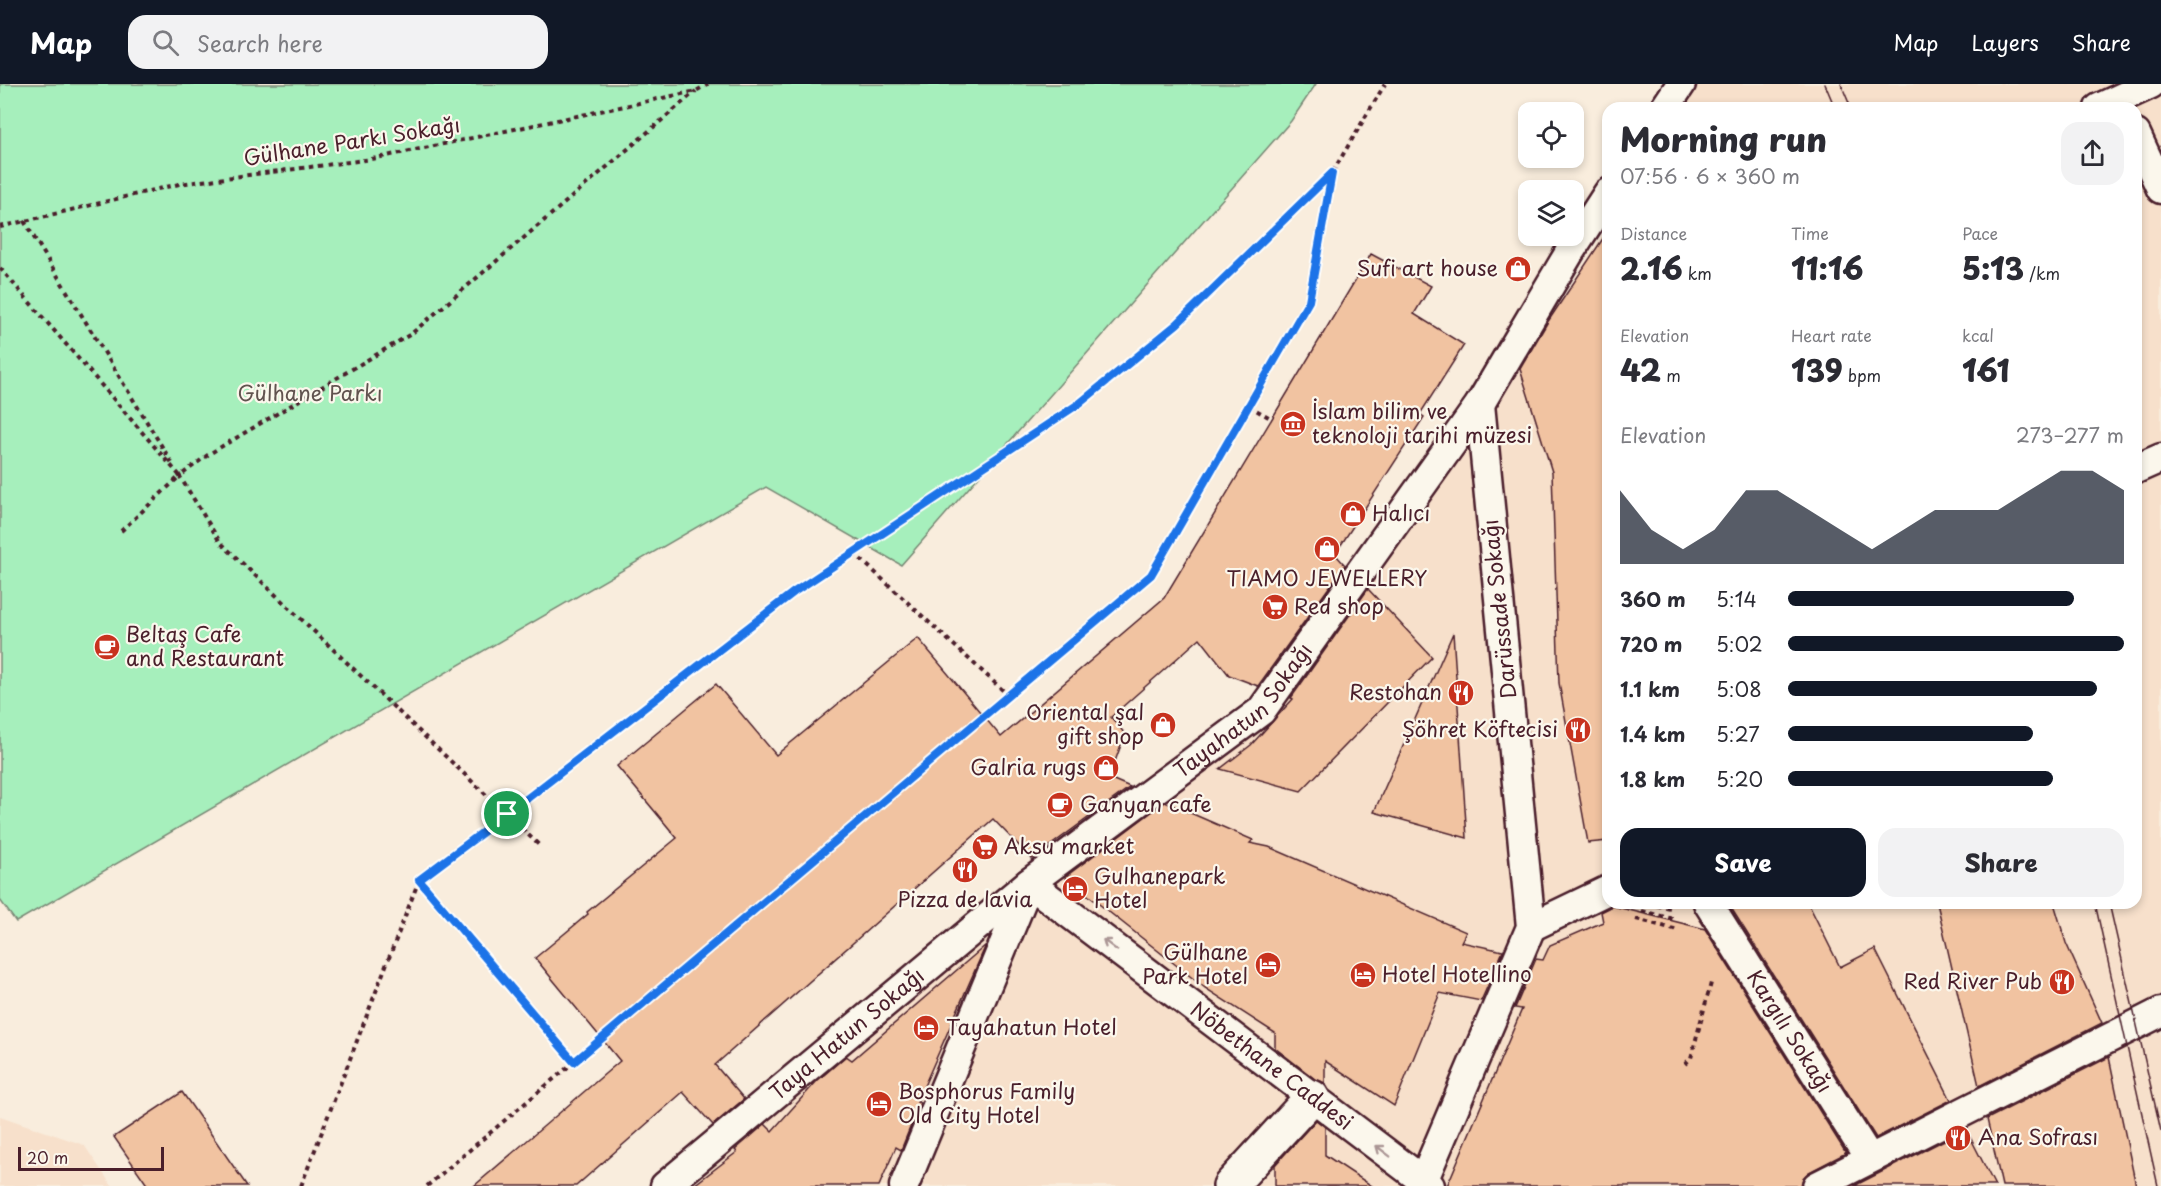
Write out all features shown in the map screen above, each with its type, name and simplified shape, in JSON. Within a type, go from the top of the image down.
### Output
[{"type":"street","points":[[1669,102],[1681,84]]},
{"type":"street","points":[[2119,102],[2151,84]]},
{"type":"street","points":[[2142,147],[2161,189]]},
{"type":"street","name":"Tayahatun Sokağı","points":[[1029,883],[1261,711],[1480,404],[1571,250],[1602,202]]},
{"type":"street","name":"Darüssade Sokağı","points":[[1425,1184],[1531,927],[1480,404]]},
{"type":"street","points":[[2142,466],[2161,458]]},
{"type":"street","points":[[904,1186],[1029,883]]},
{"type":"street","name":"Nöbethane Caddesi","points":[[1029,883],[1425,1184]]},
{"type":"street","name":"Taya Hatun Sokağı","points":[[665,1186],[1029,883]]},
{"type":"street","points":[[1531,927],[1602,893]]},
{"type":"street","name":"Kargılı Sokağı","points":[[1712,909],[1869,1158]]},
{"type":"street","points":[[1817,1186],[2160,1012]]},
{"type":"street","points":[[1230,1186],[1312,1097]]},
{"type":"path","name":"Gülhane Parkı Sokağı","points":[[0,226],[179,184],[372,159],[696,91],[708,84]]},
{"type":"path","points":[[301,1186],[419,880],[794,592],[1080,403],[1177,324],[1332,173],[1385,84]]},
{"type":"path","points":[[121,531],[180,476],[209,454],[411,334],[696,91]]},
{"type":"path","points":[[427,1186],[1151,575],[1309,301],[1332,173]]},
{"type":"path","points":[[24,221],[220,542],[540,846]]},
{"type":"path","points":[[0,268],[180,476]]},
{"type":"path","points":[[1249,406],[1272,419]]},
{"type":"path","points":[[854,553],[1008,695]]},
{"type":"path","points":[[419,880],[574,1062]]},
{"type":"path","points":[[1670,909],[1678,911]]},
{"type":"path","points":[[1640,910],[1684,922]]},
{"type":"path","points":[[1629,917],[1684,932]]},
{"type":"path","points":[[1686,1064],[1691,1058],[1709,985],[1714,981]]},
{"type":"shaded area","points":[[1695,84],[2161,84],[2161,1186],[676,1186],[1049,881],[1275,705],[1500,402],[1602,236],[1602,909],[2142,909],[2142,102],[1684,102]]},
{"type":"shaded area","points":[[0,1116],[84,1145],[112,1186],[0,1186]]},
{"type":"green space","name":"Gülhane Parkı","points":[[0,84],[1316,84],[1291,121],[901,565],[766,487],[16,922],[0,900]]},
{"type":"building","points":[[1602,240],[1602,842],[1588,843],[1559,683],[1552,472],[1520,369],[1547,323]]},
{"type":"building","points":[[1371,254],[1431,286],[1414,314],[1464,345],[1420,414],[1424,417],[1335,554],[1345,565],[1258,686],[1229,675],[1200,638],[1111,717],[1125,734],[1109,778],[1130,787],[1032,859],[993,819],[715,1065],[744,1099],[713,1125],[683,1092],[576,1186],[474,1186],[620,1061],[535,958],[677,838],[617,766],[716,684],[776,755],[918,638],[1001,737],[1164,598]]},
{"type":"building","points":[[1368,589],[1432,657],[1301,791],[1220,769],[1251,745],[1293,699],[1291,698]]},
{"type":"building","points":[[1453,633],[1467,838],[1374,812]]},
{"type":"building","points":[[1165,802],[1253,840],[1250,843],[1269,847],[1466,932],[1461,942],[1503,951],[1481,1001],[1440,993],[1394,1106],[1325,1061],[1325,1083],[1315,1079],[1275,1048],[1275,1033],[1205,988],[1065,877]]},
{"type":"building","points":[[1607,909],[1625,909],[1705,929],[1846,1153],[1809,1172],[1803,1178],[1801,1186],[1447,1186],[1522,1009],[1515,1008],[1536,959],[1543,960],[1550,945],[1603,922],[1601,912]]},
{"type":"building","points":[[1732,909],[1811,909],[1840,967],[1875,949],[1951,1100],[1876,1138]]},
{"type":"building","points":[[1938,909],[2056,909],[2066,943],[2102,1023],[1979,1086]]},
{"type":"building","points":[[986,945],[917,1102],[920,1103],[901,1150],[896,1147],[879,1186],[693,1186],[737,1152],[735,1150],[765,1124],[772,1131],[817,1081],[846,1056],[852,1060]]},
{"type":"building","points":[[2109,1057],[2136,1186],[2002,1186],[1987,1119]]},
{"type":"building","points":[[182,1092],[247,1186],[148,1186],[114,1137]]},
{"type":"building","points":[[1316,1120],[1325,1127],[1325,1155],[1372,1186],[1275,1186],[1275,1165]]},
{"type":"building","points":[[1966,1129],[1995,1186],[1854,1186]]},
{"type":"tram line","points":[[1825,84],[1832,102]]},
{"type":"tram line","points":[[1841,84],[1848,102]]},
{"type":"tram line","points":[[2096,909],[2158,1186]]},
{"type":"tram line","points":[[2110,909],[2161,1131]]},
{"type":"place","name":"Sufi art house","points":[[1518,269]]},
{"type":"place","name":"İslam bilim ve teknoloji tarihi müzesi","points":[[1293,424]]},
{"type":"place","name":"Halıcı","points":[[1353,514]]},
{"type":"place","name":"TIAMO JEWELLERY","points":[[1327,549]]},
{"type":"place","name":"Red shop","points":[[1275,607]]},
{"type":"place","name":"Beltaş Cafe and Restaurant","points":[[107,647]]},
{"type":"place","name":"Restohan","points":[[1461,693]]},
{"type":"place","name":"Oriental şal gift shop","points":[[1163,725]]},
{"type":"place","name":"Şöhret Köftecisi","points":[[1578,730]]},
{"type":"place","name":"Galria rugs","points":[[1106,768]]},
{"type":"place","name":"Ganyan cafe","points":[[1060,805]]},
{"type":"place","name":"Aksu market","points":[[985,847]]},
{"type":"place","name":"Pizza de lavia","points":[[965,870]]},
{"type":"place","name":"Gulhanepark Hotel","points":[[1075,889]]},
{"type":"place","name":"Gülhane Park Hotel","points":[[1268,965]]},
{"type":"place","name":"Hotel Hotellino","points":[[1363,975]]},
{"type":"place","name":"Red River Pub","points":[[2062,982]]},
{"type":"place","name":"Tayahatun Hotel","points":[[926,1028]]},
{"type":"place","name":"Bosphorus Family Old City Hotel","points":[[879,1104]]},
{"type":"place","name":"Ana Sofrası","points":[[1958,1138]]},
{"type":"route","points":[[1332,173],[1309,301],[1151,575],[574,1062],[419,880],[507,814],[794,592],[1080,403],[1177,324],[1332,173]]}]
